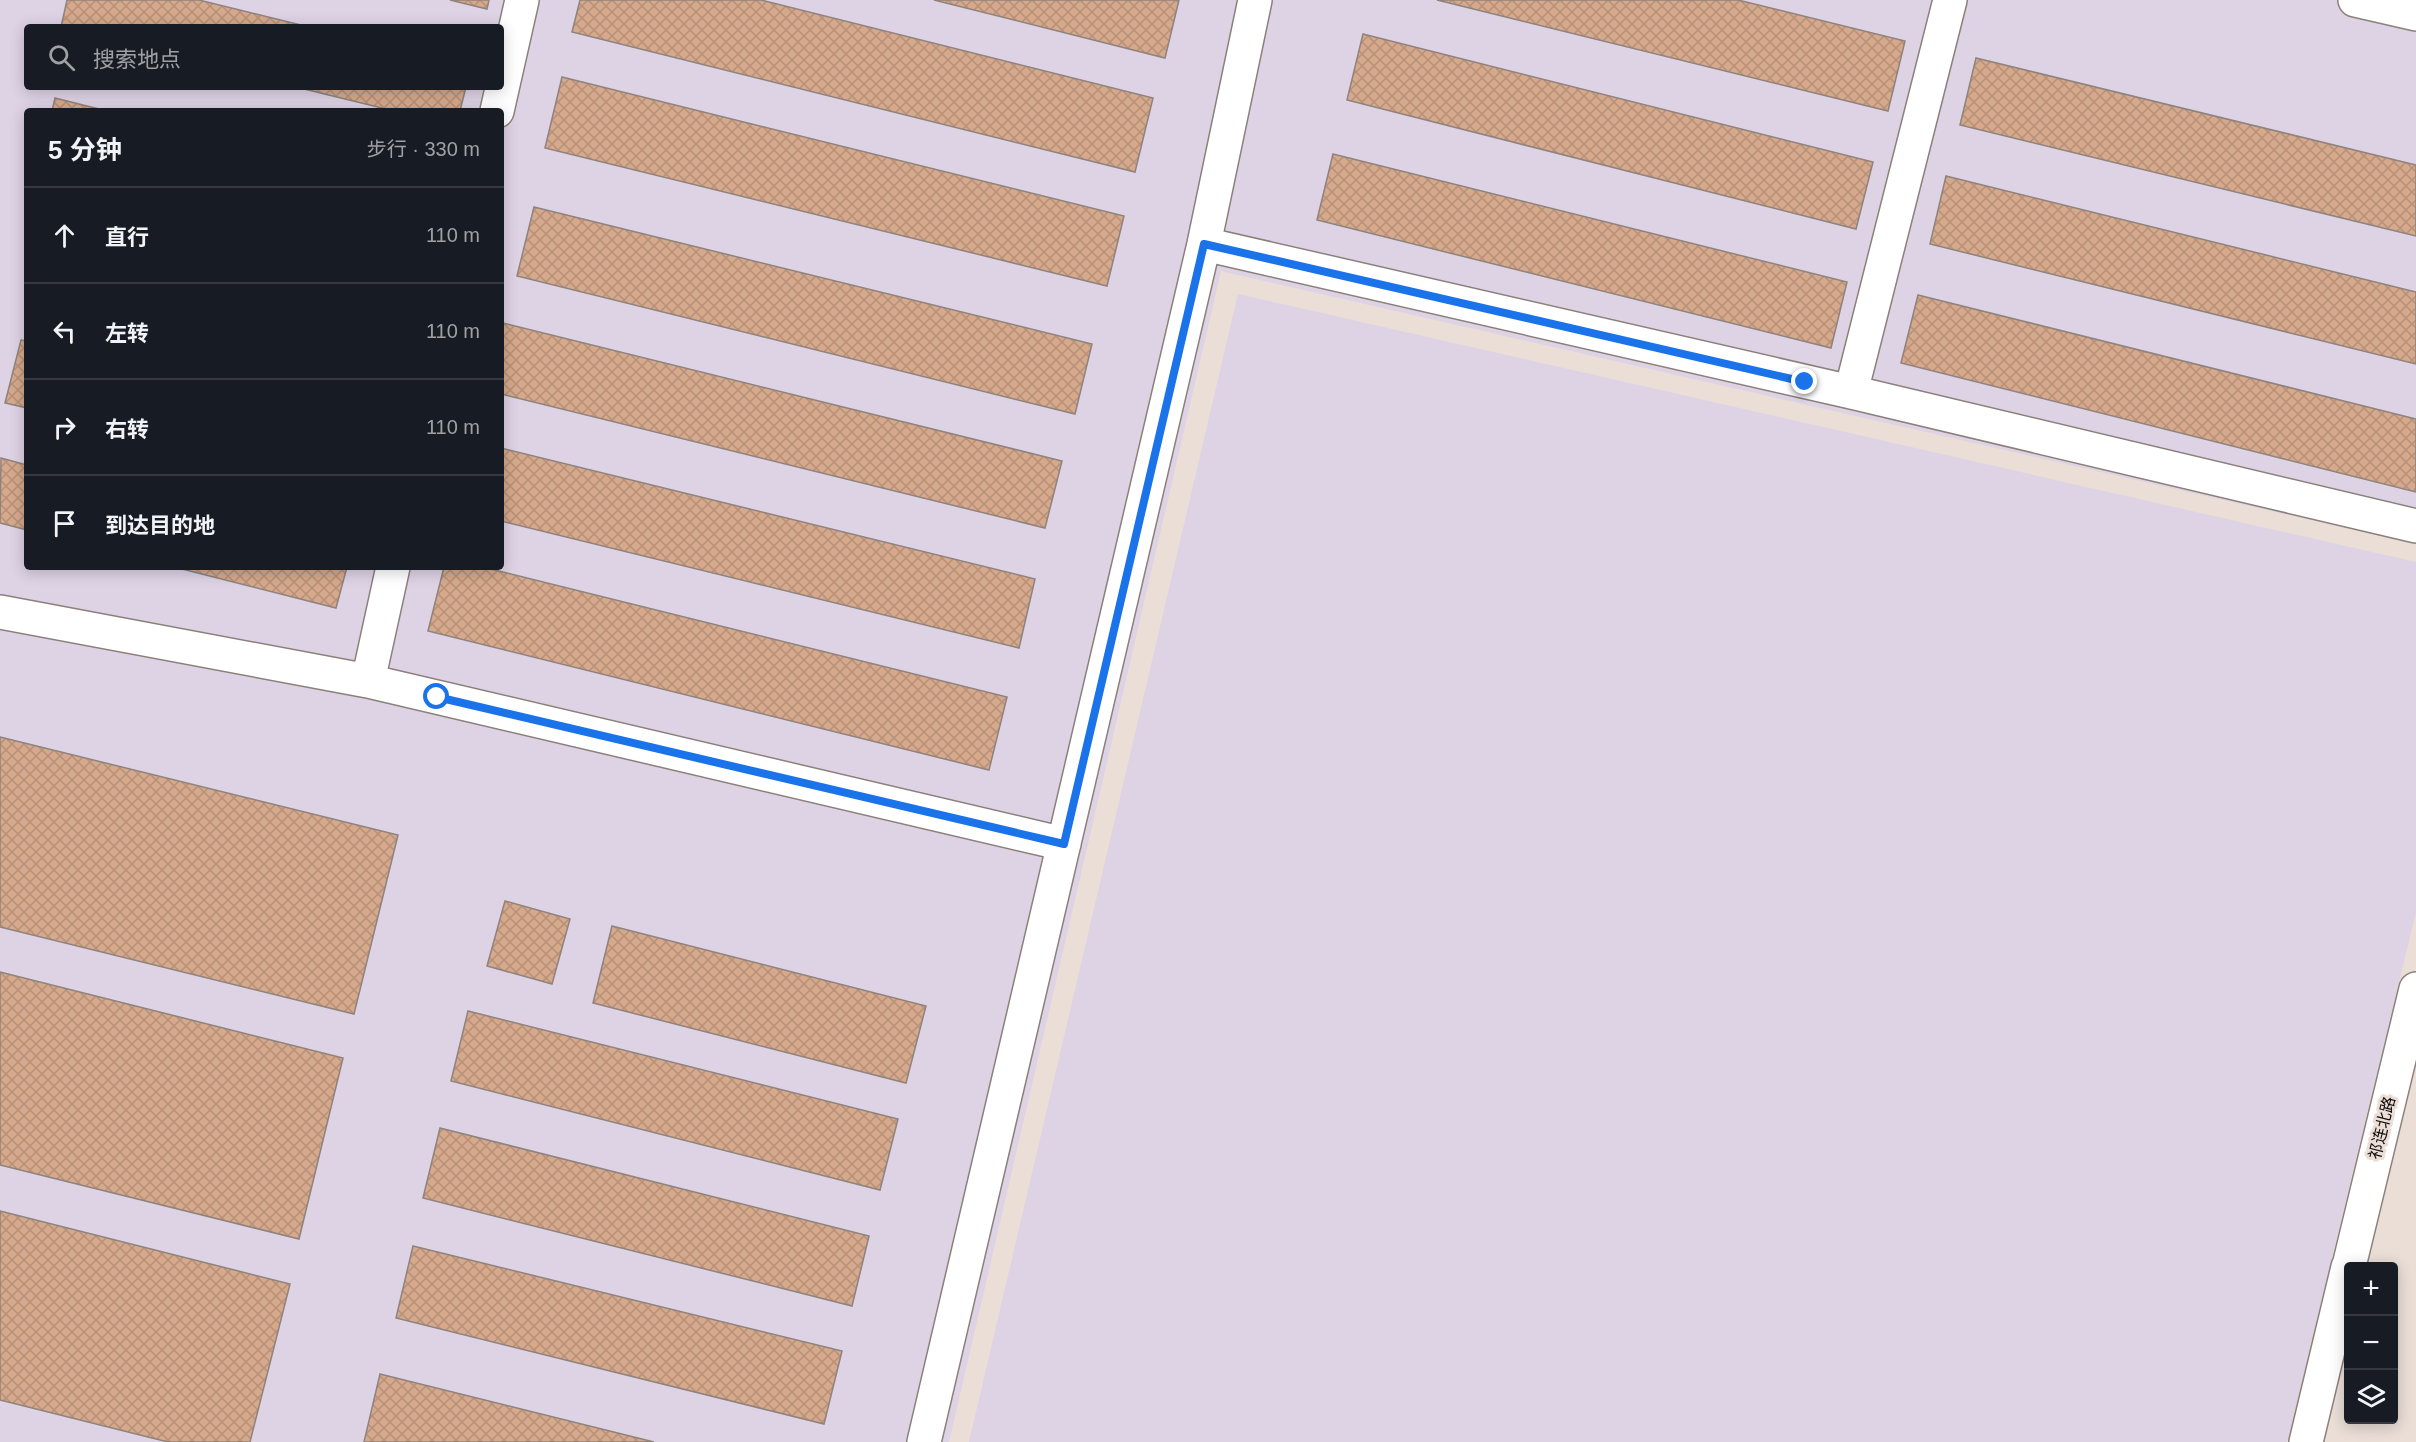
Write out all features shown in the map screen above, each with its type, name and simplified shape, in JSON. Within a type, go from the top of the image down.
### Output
[{"type":"street","points":[[504,80],[522,0]]},
{"type":"street","points":[[924,1442],[1204,244],[1255,0]]},
{"type":"street","points":[[1851,392],[1950,0]]},
{"type":"street","points":[[2355,0],[2416,14]]},
{"type":"street","points":[[498,108],[502,90]]},
{"type":"street","points":[[1204,244],[1851,392],[2416,526]]},
{"type":"street","points":[[368,681],[392,570]]},
{"type":"street","points":[[0,612],[368,681],[1064,844]]},
{"type":"street","name":"祁连北路","points":[[2350,1262],[2416,989]]},
{"type":"street","name":"祁连北路","points":[[2306,1442],[2344,1287]]},
{"type":"shaded area","points":[[0,0],[2416,0],[2416,544],[1221,271],[949,1442],[0,1442]]},
{"type":"shaded area","points":[[1238,294],[2416,562],[2416,912],[2287,1442],[969,1442]]},
{"type":"building","points":[[67,0],[199,0],[297,24],[62,24]]},
{"type":"building","points":[[450,0],[489,0],[487,9]]},
{"type":"building","points":[[580,0],[761,0],[1153,98],[1135,172],[572,32]]},
{"type":"building","points":[[934,0],[1179,0],[1165,58]]},
{"type":"building","points":[[1437,0],[1738,0],[1905,41],[1888,111]]},
{"type":"building","points":[[1363,34],[1873,162],[1856,229],[1347,100]]},
{"type":"building","points":[[1976,58],[2416,165],[2416,236],[1960,125]]},
{"type":"building","points":[[562,77],[1124,216],[1107,286],[545,148]]},
{"type":"building","points":[[308,90],[465,90],[461,108],[382,108]]},
{"type":"building","points":[[55,98],[95,108],[53,108]]},
{"type":"building","points":[[1333,154],[1847,282],[1831,348],[1317,220]]},
{"type":"building","points":[[1946,176],[2416,292],[2416,364],[1930,244]]},
{"type":"building","points":[[534,207],[1092,344],[1075,414],[517,276]]},
{"type":"building","points":[[1918,295],[2416,419],[2416,492],[1901,363]]},
{"type":"building","points":[[504,323],[1062,461],[1045,528],[504,395]]},
{"type":"building","points":[[21,340],[24,340],[24,407],[5,403]]},
{"type":"building","points":[[504,449],[1035,579],[1019,648],[504,522]]},
{"type":"building","points":[[1,458],[24,464],[24,529],[0,523]]},
{"type":"building","points":[[186,570],[346,570],[336,608]]},
{"type":"building","points":[[443,570],[495,570],[1007,697],[989,770],[428,631]]},
{"type":"building","points":[[0,737],[398,835],[354,1014],[0,927]]},
{"type":"building","points":[[505,901],[570,919],[552,984],[487,966]]},
{"type":"building","points":[[612,926],[926,1006],[906,1083],[593,1003]]},
{"type":"building","points":[[0,972],[343,1058],[299,1239],[0,1165]]},
{"type":"building","points":[[468,1011],[898,1119],[880,1190],[451,1081]]},
{"type":"building","points":[[440,1128],[869,1236],[852,1306],[423,1198]]},
{"type":"building","points":[[0,1211],[290,1284],[250,1442],[168,1442],[0,1400]]},
{"type":"building","points":[[413,1246],[842,1351],[824,1424],[396,1318]]},
{"type":"building","points":[[380,1374],[654,1442],[364,1442]]},
{"type":"route","points":[[437,697],[1064,844],[1204,244],[1805,382]]}]
